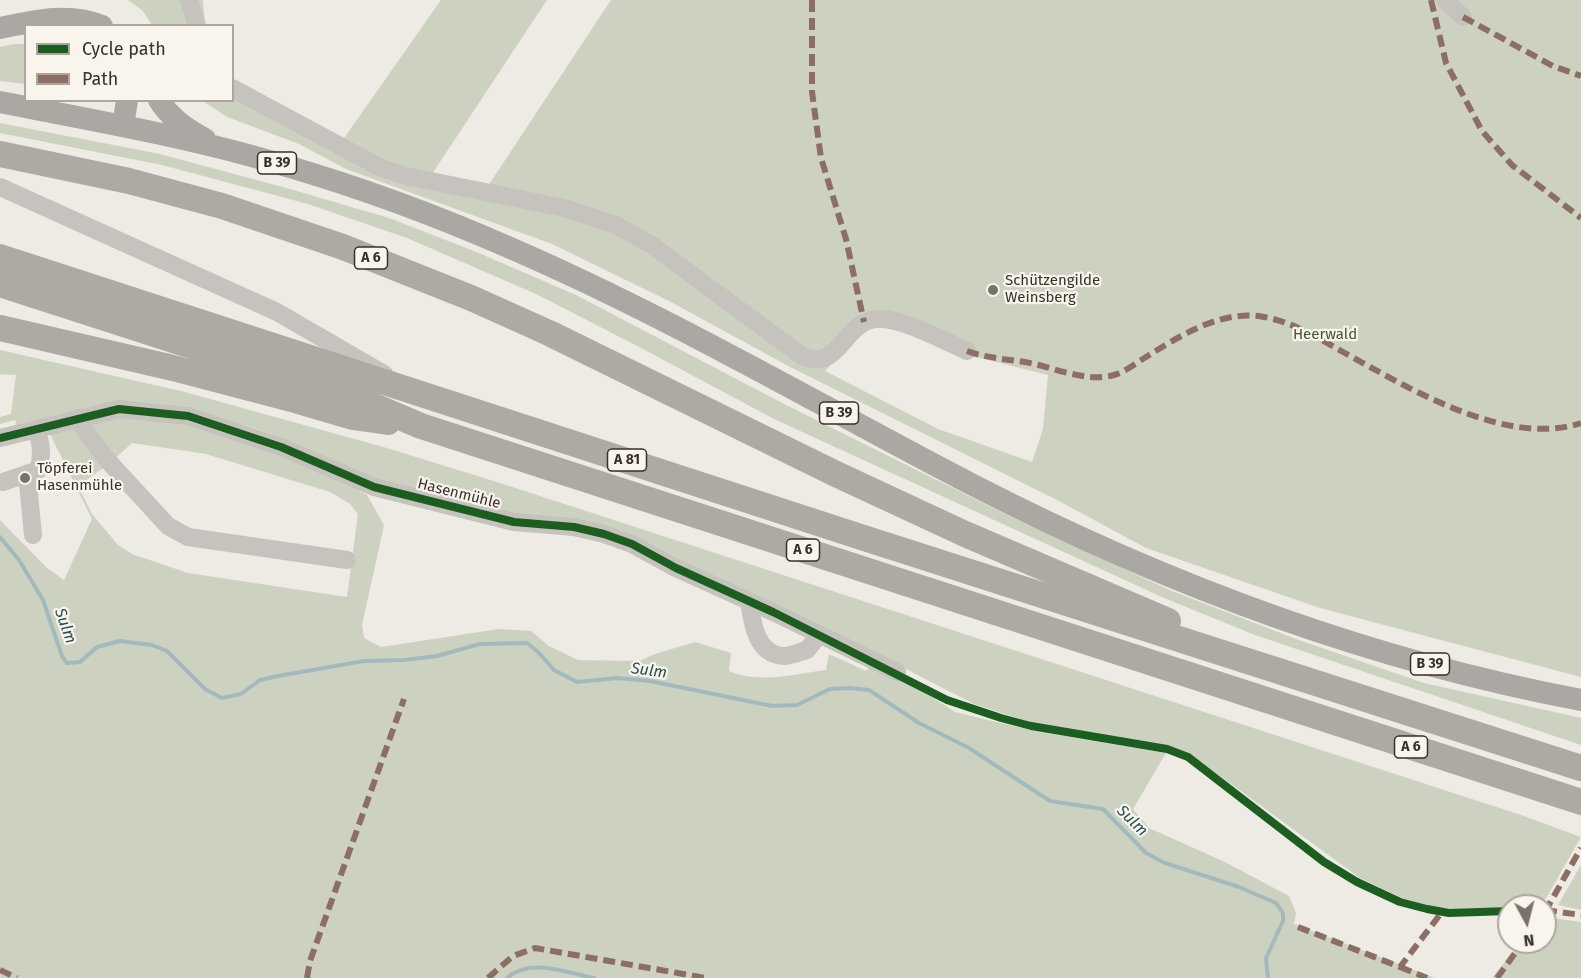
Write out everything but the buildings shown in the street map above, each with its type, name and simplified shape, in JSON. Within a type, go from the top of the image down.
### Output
[{"type":"highway","name":"A 6","points":[[0,154],[129,181],[222,206],[343,247],[471,298],[549,333],[825,469],[1080,585],[1138,607],[1255,663],[1581,768]]},
{"type":"highway","name":"A 81","points":[[0,257],[1255,663]]},
{"type":"highway","points":[[0,284],[362,401],[421,426]]},
{"type":"highway","name":"A 6","points":[[0,328],[183,371],[353,417],[421,426],[1581,802]]},
{"type":"main road","points":[[0,28],[35,20],[70,18],[94,24]]},
{"type":"main road","name":"B 39","points":[[0,102],[123,126],[281,164],[331,180],[505,245],[686,331],[984,490],[1090,542],[1216,595],[1358,644],[1465,674],[1581,700]]},
{"type":"main road","points":[[123,126],[128,102]]},
{"type":"main road","points":[[123,126],[148,113],[152,102]]},
{"type":"main road","points":[[160,102],[177,121],[222,149]]},
{"type":"street","points":[[189,0],[196,24]]},
{"type":"street","points":[[1445,0],[1463,16]]},
{"type":"street","points":[[234,89],[303,124],[381,168],[406,176],[564,208],[616,225],[653,246],[727,302],[802,356],[811,360],[825,358],[864,322],[874,319],[895,321],[967,351]]},
{"type":"street","points":[[0,187],[277,312],[414,392]]},
{"type":"street","name":"Hasenmühle","points":[[0,438],[119,409],[188,416],[281,447],[374,487],[514,522],[574,527],[632,544],[676,568],[749,600],[897,672]]},
{"type":"street","points":[[78,418],[87,434],[110,463],[168,526],[188,537],[347,560]]},
{"type":"street","points":[[3,482],[38,470],[41,461],[41,443],[37,430]]},
{"type":"street","points":[[27,474],[33,535]]},
{"type":"street","points":[[749,600],[752,625],[760,643],[770,653],[784,656],[807,650],[819,635]]},
{"type":"green space","points":[[128,0],[203,0],[205,24],[151,24],[143,11]]},
{"type":"green space","name":"Heerwald","points":[[441,0],[547,0],[432,174],[480,198],[611,0],[1581,0],[1581,677],[1320,608],[1146,548],[1057,500],[792,368],[671,302],[552,244],[346,169],[299,144],[227,117],[204,102],[234,102],[234,81],[342,141]],"holes":[[[868,327],[894,327],[976,357],[1048,375],[1043,429],[1032,462],[938,429],[825,371],[858,334]]]},
{"type":"green space","points":[[24,44],[24,84],[0,81],[0,47]]},
{"type":"green space","points":[[0,123],[160,154],[290,189],[389,218],[474,251],[576,295],[786,405],[1015,519],[1172,591],[1296,639],[1424,683],[1581,718],[1581,745],[1255,635],[1164,598],[774,419],[536,294],[407,238],[308,204],[162,165],[0,133]]},
{"type":"green space","points":[[0,350],[185,392],[387,448],[1521,815],[1581,837],[1549,894],[1497,894],[1497,908],[1450,909],[1404,899],[1360,878],[1190,754],[1155,743],[1036,724],[974,704],[904,668],[684,565],[513,517],[394,488],[254,428],[171,408],[17,427],[15,420],[0,424],[0,417],[11,414],[16,375],[0,374]]},
{"type":"green space","points":[[122,417],[180,422],[250,444],[329,474],[367,495],[384,525],[362,625],[364,638],[381,647],[499,629],[531,631],[549,646],[578,660],[639,661],[695,642],[731,653],[729,671],[753,677],[789,676],[826,670],[829,654],[866,671],[872,664],[921,690],[955,712],[1034,731],[1166,753],[1133,809],[1149,828],[1225,862],[1289,896],[1296,913],[1294,924],[1435,978],[0,978],[0,520],[47,568],[64,580],[92,519],[49,432]],"holes":[[[132,443],[206,454],[330,492],[350,504],[358,514],[347,597],[188,573],[132,554],[118,545],[92,514],[78,486],[110,463]]]},
{"type":"green space","points":[[1581,865],[1581,910],[1558,905]]},
{"type":"green space","points":[[1557,919],[1581,922],[1581,978],[1492,978],[1511,954],[1557,954]]},
{"type":"waterway","name":"Sulm","points":[[0,537],[19,560],[43,600],[62,656],[67,663],[80,662],[97,647],[120,641],[152,645],[167,651],[205,689],[222,698],[241,694],[260,680],[278,676],[364,661],[437,656],[480,644],[527,643],[554,670],[577,682],[617,678],[650,681],[772,706],[797,705],[830,689],[869,690],[919,723],[969,748],[1050,801],[1103,809],[1146,853],[1165,863],[1239,887],[1276,903],[1283,913],[1283,921],[1266,958],[1268,978]]},
{"type":"waterway","points":[[507,978],[526,968],[537,967],[594,978]]},
{"type":"marked path","points":[[812,0],[812,92],[821,158],[846,239],[864,322]]},
{"type":"marked path","points":[[1431,0],[1446,63],[1482,131],[1512,165],[1581,218]]},
{"type":"marked path","points":[[1463,17],[1553,66],[1581,76]]},
{"type":"marked path","points":[[967,351],[988,357],[1036,364],[1081,376],[1103,377],[1122,372],[1202,326],[1232,317],[1264,317],[1275,319],[1315,336],[1427,396],[1490,421],[1521,427],[1552,429],[1581,423]]},
{"type":"marked path","points":[[307,978],[310,961],[404,699]]},
{"type":"marked path","points":[[1555,894],[1581,848]]},
{"type":"marked path","points":[[1298,927],[1400,967],[1442,912]]},
{"type":"marked path","points":[[1557,912],[1581,915]]},
{"type":"marked path","points":[[488,978],[513,956],[535,948],[706,978]]},
{"type":"marked path","points":[[1497,978],[1514,954]]},
{"type":"marked path","points":[[1400,967],[1427,978]]},
{"type":"marked path","points":[[0,970],[17,978]]},
{"type":"cycle path","points":[[0,438],[119,409],[188,416],[281,447],[374,487],[514,522],[574,527],[604,534],[632,544],[676,568],[773,612],[947,700],[1031,726],[1167,749],[1188,757],[1324,862],[1357,882],[1400,902],[1449,913],[1497,911]]},
{"type":"place","name":"Schützengilde Weinsberg","points":[[993,290]]},
{"type":"place","name":"Töpferei Hasenmühle","points":[[25,478]]}]
